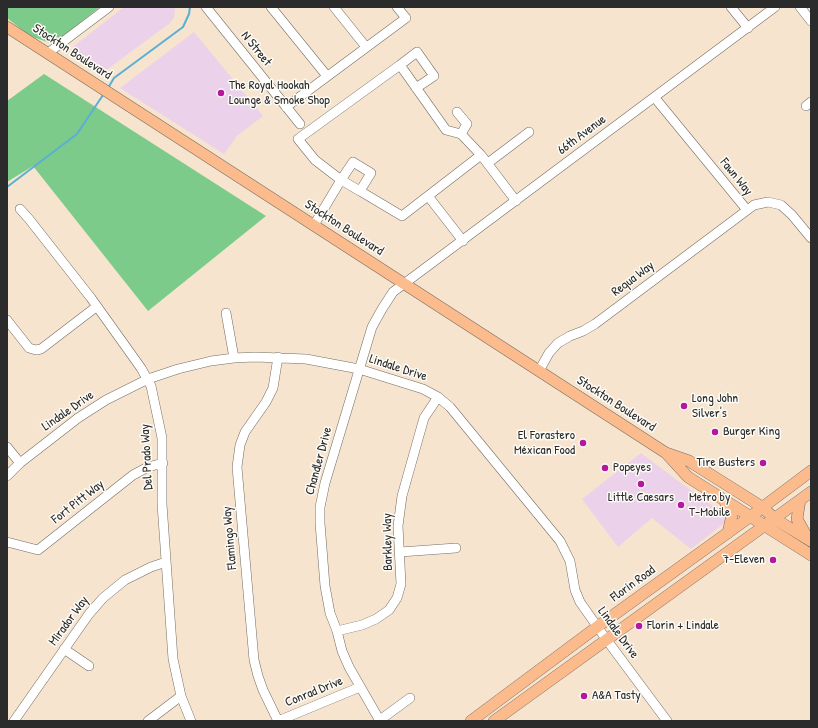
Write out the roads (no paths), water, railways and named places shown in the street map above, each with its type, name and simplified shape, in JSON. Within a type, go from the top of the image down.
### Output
[{"type":"main road","name":"Stockton Boulevard","points":[[7,27],[666,453],[689,461],[762,507],[775,519],[810,540]]},
{"type":"main road","name":"Stockton Boulevard","points":[[666,453],[688,477],[811,555]]},
{"type":"main road","name":"Florin Road","points":[[471,721],[811,471]]},
{"type":"main road","points":[[494,721],[811,492]]},
{"type":"main road","points":[[724,500],[732,515],[728,533]]},
{"type":"main road","points":[[800,500],[797,519],[810,540]]},
{"type":"street","points":[[48,53],[109,7]]},
{"type":"street","name":"N Street","points":[[206,7],[300,124]]},
{"type":"street","points":[[270,7],[327,76]]},
{"type":"street","points":[[334,7],[366,47]]},
{"type":"street","points":[[286,107],[406,18],[397,7]]},
{"type":"street","points":[[731,7],[748,28]]},
{"type":"street","name":"66th Avenue","points":[[404,284],[775,7]]},
{"type":"street","points":[[800,7],[811,22]]},
{"type":"street","points":[[416,88],[434,76],[417,52],[298,139],[314,160],[341,180],[402,216],[481,154]]},
{"type":"street","points":[[400,65],[446,130],[461,134],[481,154],[516,201]]},
{"type":"street","name":"Fawn Way","points":[[655,98],[746,210],[760,203],[775,203],[792,214],[811,238]]},
{"type":"street","points":[[457,112],[467,124],[461,134]]},
{"type":"street","points":[[488,163],[529,132]]},
{"type":"street","points":[[314,225],[353,162],[371,173],[360,191]]},
{"type":"street","points":[[428,196],[463,241]]},
{"type":"street","name":"Del Prado Way","points":[[20,209],[96,307],[148,379],[151,386],[162,438],[162,504],[174,659],[181,696],[191,721]]},
{"type":"street","name":"Requa Way","points":[[539,371],[549,354],[558,343],[595,324],[746,210]]},
{"type":"street","name":"Chandler Drive","points":[[380,721],[360,687],[342,651],[337,631],[330,613],[325,586],[320,531],[320,507],[325,483],[372,327],[393,292],[404,284]]},
{"type":"street","points":[[7,320],[28,348],[36,350],[41,349],[96,307]]},
{"type":"street","points":[[226,313],[234,358]]},
{"type":"street","name":"Lindale Drive","points":[[7,476],[20,463],[87,412],[106,400],[148,379],[189,366],[234,358],[278,357],[317,360],[359,370],[422,389],[450,407],[560,541],[570,561],[577,596],[584,609],[667,721]]},
{"type":"street","name":"Flamingo Way","points":[[278,357],[278,364],[272,388],[266,402],[245,432],[239,452],[237,467],[254,660],[263,690],[278,721]]},
{"type":"street","name":"Barkley Way","points":[[337,631],[369,622],[383,614],[394,604],[397,598],[401,584],[398,526],[402,496],[424,418],[438,398]]},
{"type":"street","points":[[7,447],[20,463]]},
{"type":"street","name":"Fort Pitt Way","points":[[7,542],[38,550],[133,475],[148,467],[163,463]]},
{"type":"street","points":[[400,552],[456,548]]},
{"type":"street","name":"Mirador Way","points":[[14,721],[89,614],[103,598],[114,588],[138,573],[166,562]]},
{"type":"street","points":[[64,649],[89,666]]},
{"type":"street","name":"Conrad Drive","points":[[278,721],[360,687]]},
{"type":"street","points":[[148,721],[181,696]]},
{"type":"street","points":[[380,721],[410,698]]},
{"type":"waterway","points":[[108,88],[114,78],[183,27],[189,14],[190,7]]},
{"type":"waterway","points":[[7,187],[77,134],[103,95]]},
{"type":"place","name":"The Royal Hookah Lounge & Smoke Shop","points":[[221,93]]},
{"type":"place","name":"Long John Silver's","points":[[684,406]]},
{"type":"place","name":"Burger King","points":[[715,432]]},
{"type":"place","name":"El Forastero Méxican Food","points":[[583,443]]},
{"type":"place","name":"Tire Busters","points":[[763,463]]},
{"type":"place","name":"Popeyes","points":[[605,468]]},
{"type":"place","name":"Little Caesars","points":[[641,484]]},
{"type":"place","name":"Metro by T-Mobile","points":[[681,505]]},
{"type":"place","name":"7-Eleven","points":[[773,560]]},
{"type":"place","name":"Florin + Lindale","points":[[639,626]]},
{"type":"place","name":"A&A Tasty","points":[[584,696]]}]
